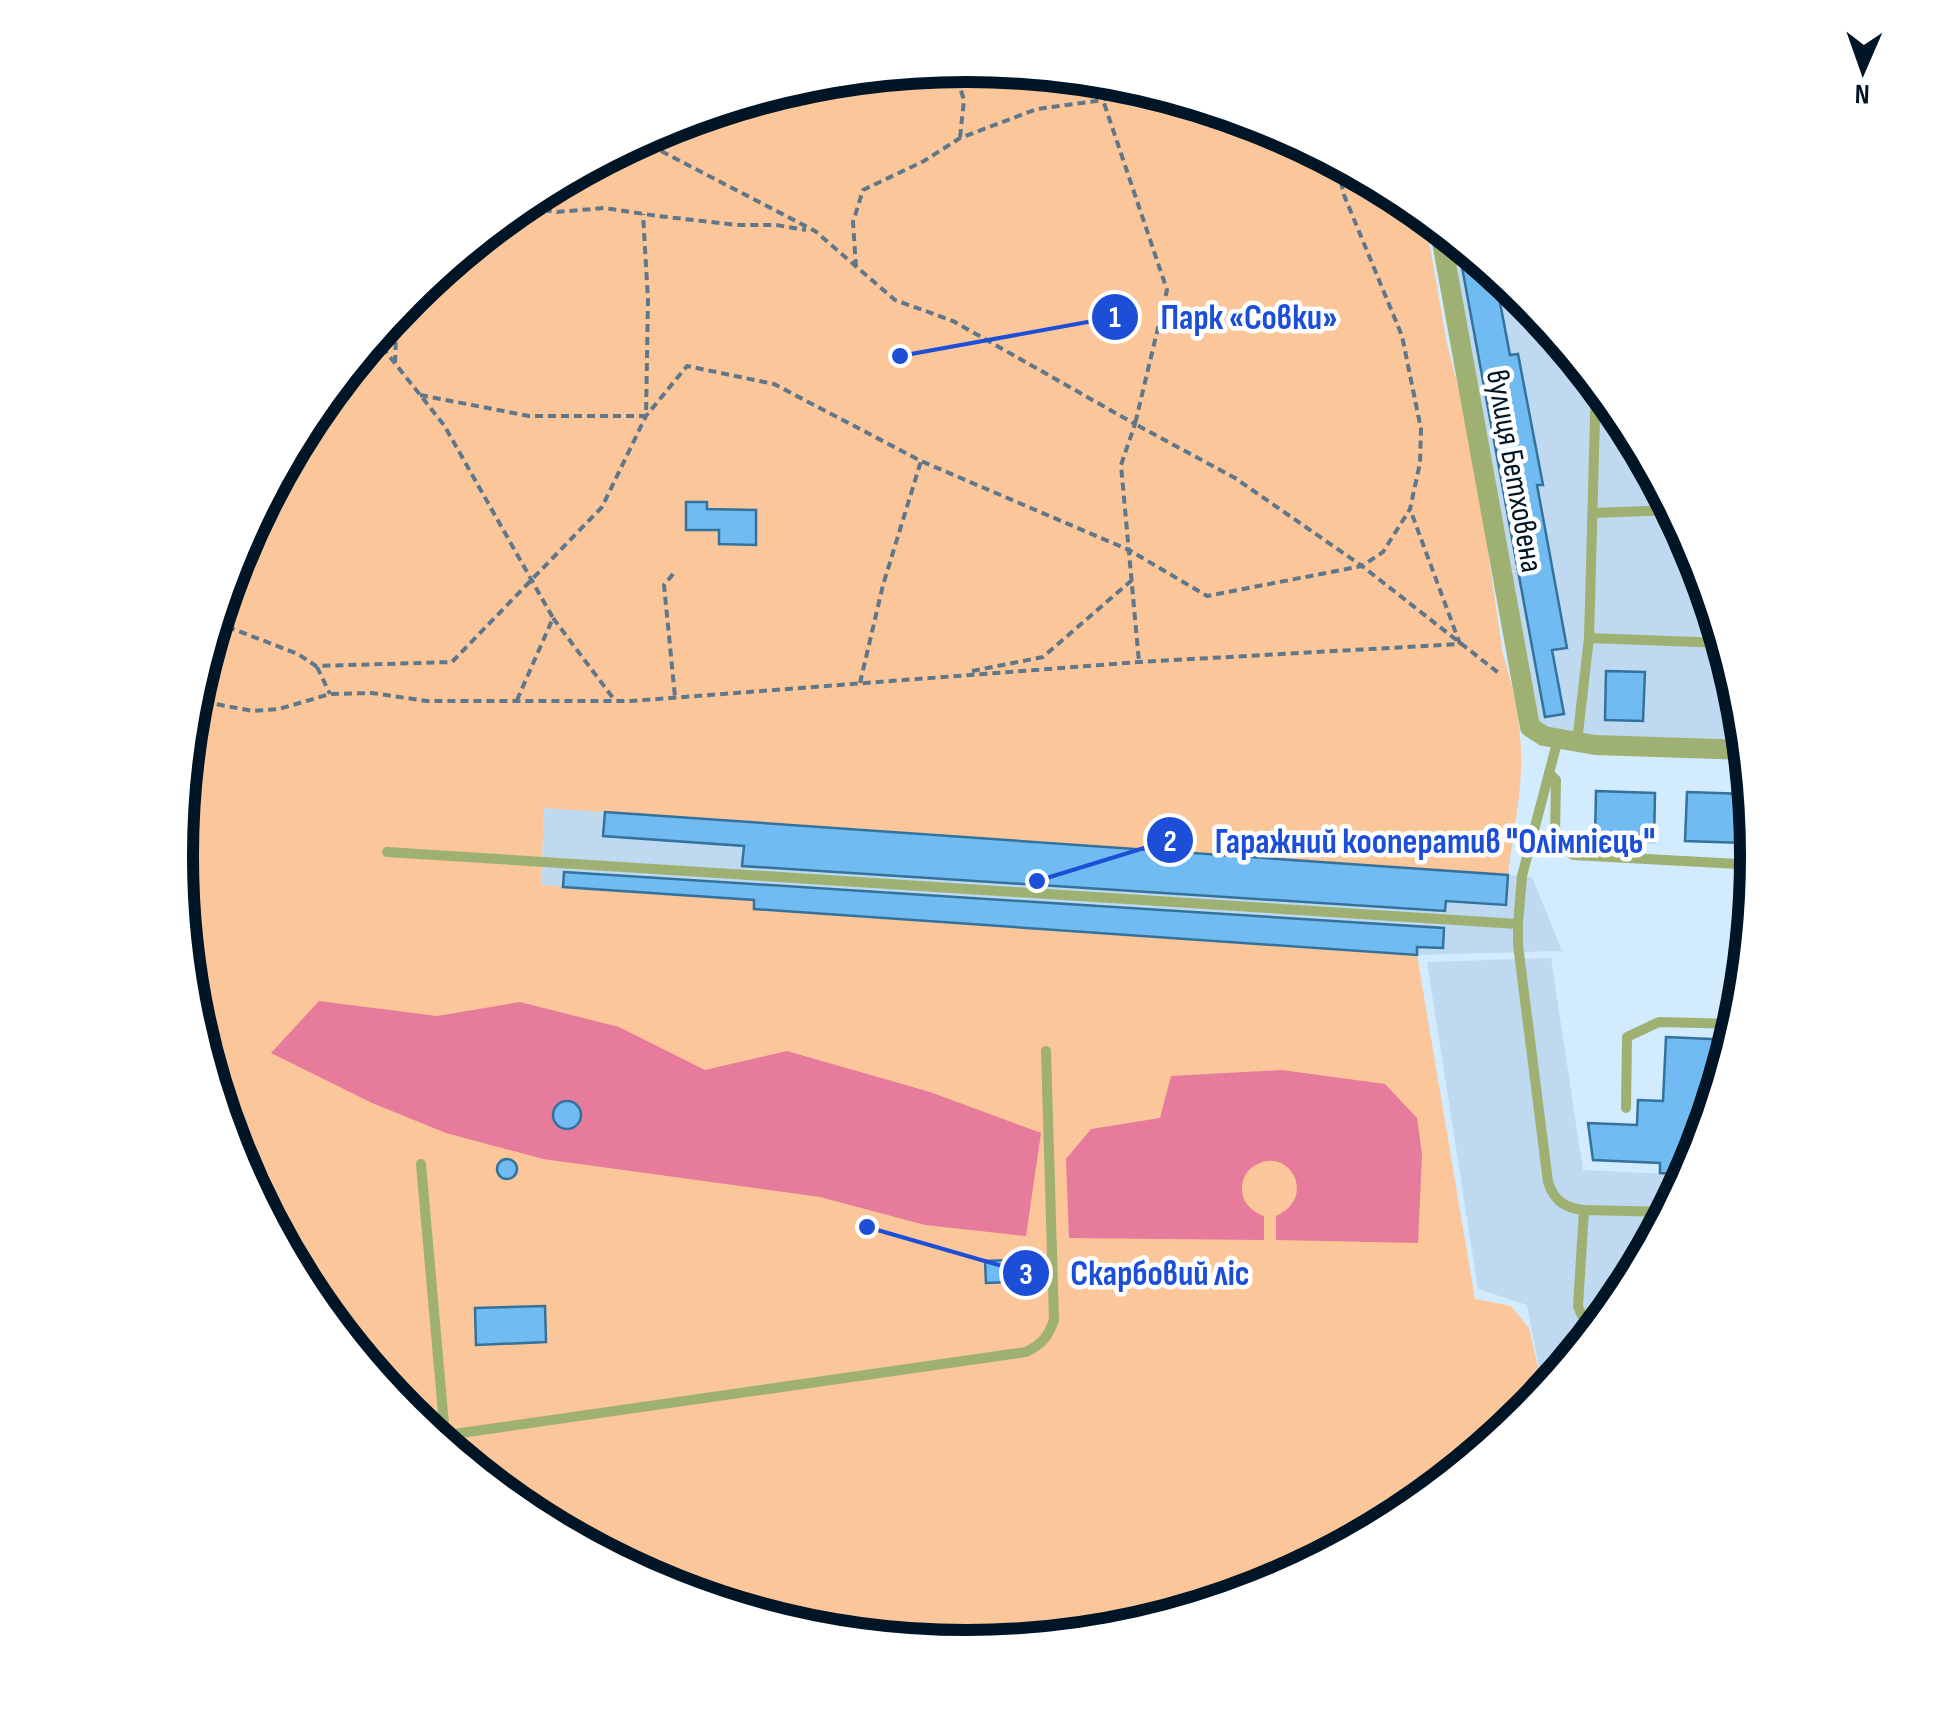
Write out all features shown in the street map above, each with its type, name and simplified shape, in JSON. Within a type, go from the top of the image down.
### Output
[{"type":"street","name":"вулиця Бетховена","points":[[1442,246],[1530,727],[1544,736],[1568,741]]},
{"type":"street","points":[[1568,741],[1732,749]]},
{"type":"lane","points":[[1595,406],[1588,638],[1568,741],[1549,772],[1522,876],[1518,945],[1552,1194],[1574,1209],[1653,1212]]},
{"type":"lane","points":[[1592,513],[1658,511]]},
{"type":"lane","points":[[1588,638],[1710,642]]},
{"type":"lane","points":[[1549,772],[1556,780],[1555,835],[1572,854],[1740,864]]},
{"type":"lane","points":[[388,852],[1518,924]]},
{"type":"lane","points":[[1626,1108],[1627,1037],[1659,1022],[1721,1024]]},
{"type":"lane","points":[[456,1438],[1026,1352],[1040,1345],[1050,1334],[1054,1320],[1046,1050]]},
{"type":"lane","points":[[421,1164],[440,1422]]},
{"type":"lane","points":[[1584,1210],[1578,1306],[1585,1319]]},
{"type":"path","points":[[958,82],[964,100],[960,138]]},
{"type":"path","points":[[1101,94],[1167,290],[1136,424],[1122,466],[1138,662]]},
{"type":"path","points":[[856,267],[854,222],[863,190],[924,161],[960,138],[1037,110],[1110,96]]},
{"type":"path","points":[[661,145],[662,150]]},
{"type":"path","points":[[656,147],[813,231],[894,300],[953,320],[1234,478],[1362,566],[1500,674]]},
{"type":"path","points":[[316,666],[452,662],[602,507],[646,416],[688,366],[774,384],[921,461],[1129,550],[1207,596],[1362,566],[1382,552],[1410,509],[1420,463],[1421,429],[1402,336],[1340,179]]},
{"type":"path","points":[[542,210],[604,208],[813,231]]},
{"type":"path","points":[[643,214],[648,300],[646,416]]},
{"type":"path","points":[[395,364],[396,334]]},
{"type":"path","points":[[383,349],[444,425],[553,618],[615,700]]},
{"type":"path","points":[[420,395],[528,416],[646,416]]},
{"type":"path","points":[[860,683],[883,585],[921,461]]},
{"type":"path","points":[[1410,509],[1460,644]]},
{"type":"path","points":[[674,574],[664,585],[675,697]]},
{"type":"path","points":[[951,676],[1043,657],[1132,580]]},
{"type":"path","points":[[518,700],[553,618]]},
{"type":"path","points":[[228,627],[298,654],[316,666],[330,694]]},
{"type":"path","points":[[208,703],[254,711],[279,710],[330,694],[372,692],[426,700],[615,700],[1138,662],[1460,644]]},
{"type":"shaded area","points":[[966,82],[1017,84],[1117,97],[1167,109],[1263,141],[1309,162],[1428,236],[1447,344],[1471,436],[1503,655],[1519,728],[1520,785],[1508,875],[544,808],[541,885],[754,900],[754,909],[1417,955],[1475,1299],[1511,1306],[1529,1328],[1540,1375],[1477,1438],[1396,1499],[1309,1550],[1263,1571],[1167,1603],[1067,1623],[966,1630],[916,1628],[816,1615],[766,1603],[670,1571],[624,1550],[537,1499],[456,1438],[385,1366],[353,1327],[323,1286],[273,1198],[234,1105],[219,1056],[208,1007],[195,907],[193,856],[200,755],[219,656],[234,607],[273,514],[297,469],[323,426],[385,346],[456,274],[496,242],[624,162],[670,141],[766,109],[866,89]]},
{"type":"shaded area","points":[[1443,247],[1477,274],[1548,346],[1610,426],[1636,469],[1681,560],[1699,607],[1714,656],[1732,750],[1595,745],[1530,727]]},
{"type":"shaded area","points":[[544,808],[1532,877],[1562,951],[1417,955],[754,909],[754,900],[541,885]]},
{"type":"shaded area","points":[[1551,958],[1583,1170],[1671,1174],[1610,1286],[1540,1374],[1527,1305],[1478,1289],[1427,962]]},
{"type":"shaded area","points":[[319,1001],[437,1016],[520,1002],[619,1027],[705,1070],[787,1051],[930,1092],[1041,1133],[1026,1236],[925,1225],[820,1197],[543,1159],[446,1133],[372,1103],[271,1053]],"holes":[[[566,1100],[577,1105],[581,1116],[576,1125],[565,1129],[556,1125],[552,1115],[556,1106]]]},
{"type":"shaded area","points":[[1282,1070],[1385,1084],[1417,1118],[1422,1154],[1418,1243],[1276,1240],[1276,1216],[1289,1207],[1297,1186],[1287,1167],[1266,1161],[1249,1170],[1242,1186],[1248,1205],[1264,1216],[1264,1240],[1069,1238],[1066,1159],[1091,1129],[1160,1118],[1171,1076]]},
{"type":"building","points":[[1461,261],[1499,295],[1510,355],[1518,354],[1543,485],[1537,485],[1567,648],[1552,650],[1564,714],[1545,717]]},
{"type":"building","points":[[686,502],[707,502],[707,509],[756,510],[756,545],[719,544],[719,530],[686,530]]},
{"type":"building","points":[[1606,671],[1645,672],[1643,721],[1605,720]]},
{"type":"building","points":[[1596,791],[1655,793],[1654,842],[1595,840]]},
{"type":"building","points":[[1687,792],[1737,794],[1739,843],[1685,841]]},
{"type":"building","points":[[605,812],[1508,875],[1506,905],[1446,901],[1445,911],[742,866],[744,846],[603,836]]},
{"type":"building","points":[[564,872],[1444,928],[1443,948],[1417,947],[1417,955],[754,909],[754,900],[563,887]]},
{"type":"building","points":[[1666,1037],[1718,1039],[1699,1105],[1671,1174],[1660,1173],[1660,1163],[1593,1160],[1588,1123],[1637,1125],[1638,1100],[1663,1101]]},
{"type":"building","points":[[567,1101],[577,1105],[581,1115],[577,1125],[567,1129],[557,1125],[553,1115],[557,1105]]},
{"type":"building","points":[[507,1159],[517,1169],[507,1179],[497,1169]]},
{"type":"building","points":[[1010,1260],[1011,1282],[986,1283],[985,1261]]},
{"type":"building","points":[[545,1306],[546,1342],[476,1345],[475,1308]]},
{"type":"place","name":"Парк «Совки»","points":[[900,356]]},
{"type":"place","name":"Гаражний кооператив \"Олімпієць\"","points":[[1037,881]]},
{"type":"place","name":"Скарбовий ліс","points":[[867,1227]]}]
